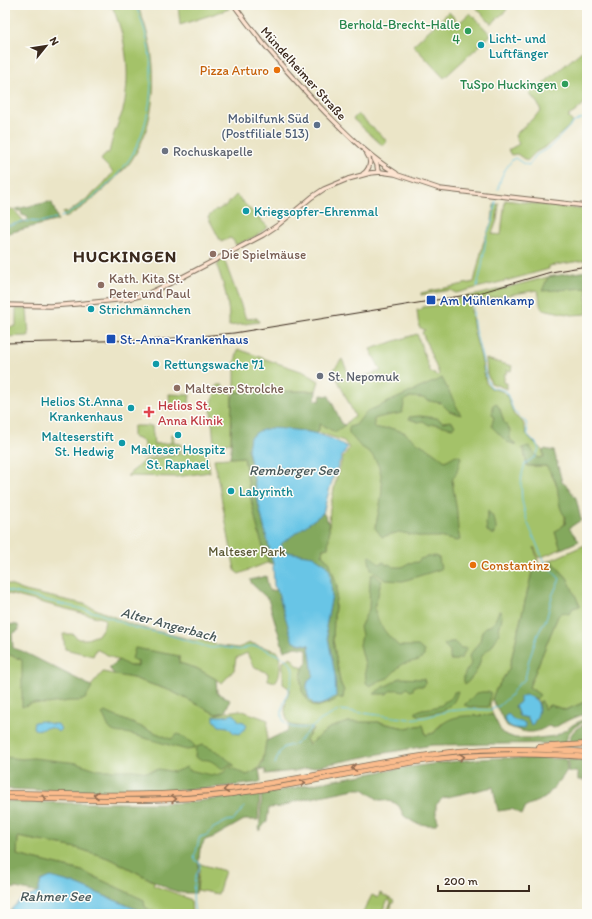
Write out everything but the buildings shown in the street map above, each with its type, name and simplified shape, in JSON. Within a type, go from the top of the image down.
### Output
[{"type":"highway","points":[[521,749],[554,745],[587,744]]},
{"type":"highway","points":[[5,793],[140,795],[205,792],[258,785],[358,767],[474,750],[521,749],[587,752]]},
{"type":"highway","points":[[5,798],[111,800],[193,798],[260,790],[409,763],[462,756],[528,754],[587,757]]},
{"type":"main road","name":"Mündelheimer Straße","points":[[234,5],[258,38],[284,69],[338,125],[372,157],[401,175]]},
{"type":"main road","points":[[361,175],[368,170],[370,162],[370,158],[364,150]]},
{"type":"main road","name":"Mündelheimer Straße","points":[[372,157],[377,165],[378,172]]},
{"type":"main road","points":[[5,305],[50,306],[76,304],[147,294],[263,235],[318,193],[330,186],[361,175],[378,172],[401,175],[430,187],[440,189],[587,206]]},
{"type":"green space","points":[[108,5],[137,5],[144,23],[150,43],[154,84],[148,125],[141,144],[130,163],[94,198],[65,218],[63,212],[66,211],[67,213],[86,199],[103,184],[113,172],[101,160],[106,153],[109,153],[113,136],[123,109],[126,93],[127,67],[121,30],[112,6],[110,8]]},
{"type":"green space","points":[[178,5],[226,5],[229,9],[180,25]]},
{"type":"green space","points":[[474,5],[503,5],[507,10],[491,24]]},
{"type":"green space","points":[[449,12],[459,23],[470,13],[491,35],[444,78],[413,45]]},
{"type":"green space","points":[[584,49],[587,52],[587,101],[568,116],[573,123],[547,146],[536,152],[527,161],[517,154],[511,155],[508,150],[519,144],[515,136],[541,111],[538,104],[529,93],[537,86],[540,93],[544,83]]},
{"type":"green space","points":[[358,114],[387,141],[383,146],[353,119]]},
{"type":"green space","points":[[236,195],[268,227],[256,236],[236,245],[230,238],[221,242],[208,217],[216,209],[218,210],[225,207]]},
{"type":"green space","points":[[505,200],[587,210],[587,260],[549,266],[549,269],[456,293],[450,290],[421,295],[421,293],[474,282],[483,244],[492,221],[494,205],[499,204],[497,220],[492,234],[501,235]]},
{"type":"green space","points":[[49,202],[52,203],[58,220],[5,234],[5,226],[27,221],[28,217],[22,215],[21,211],[17,211],[16,209]]},
{"type":"green space","points":[[13,209],[25,225],[5,231],[5,210]]},
{"type":"green space","points":[[224,259],[246,319],[257,318],[259,322],[229,326],[229,310],[226,295],[217,266],[220,261]]},
{"type":"green space","points":[[587,271],[587,288],[542,291],[548,277]]},
{"type":"green space","points":[[548,277],[543,290],[587,288],[587,314],[572,315],[542,309],[537,290],[470,302],[474,332],[486,383],[491,388],[504,392],[514,415],[523,422],[527,435],[543,451],[544,457],[538,458],[529,447],[524,451],[527,466],[546,466],[554,479],[560,494],[565,517],[565,524],[555,532],[561,549],[539,558],[534,547],[539,565],[532,572],[509,669],[495,691],[492,699],[490,706],[493,715],[480,716],[441,724],[434,733],[426,735],[423,725],[405,728],[378,722],[329,728],[309,745],[306,739],[313,729],[290,725],[287,720],[285,707],[290,689],[283,684],[283,661],[291,657],[297,665],[303,668],[301,680],[302,687],[307,698],[314,706],[319,706],[337,698],[343,698],[344,691],[340,682],[333,640],[337,587],[330,564],[322,554],[323,549],[328,548],[330,508],[337,475],[342,460],[349,448],[344,441],[318,432],[320,424],[326,427],[345,425],[355,416],[333,370],[342,359],[351,379],[381,371],[370,349],[417,334],[430,371],[437,376],[439,374],[422,332],[425,330],[419,327],[417,310],[421,310],[423,307],[455,303],[455,299]]},
{"type":"green space","points":[[16,309],[27,309],[29,336],[5,337],[5,328],[16,326]]},
{"type":"green space","points":[[238,349],[304,372],[319,381],[316,391],[235,392],[235,362]]},
{"type":"green space","points":[[486,359],[512,366],[511,371],[507,370],[506,374],[504,374],[504,383],[507,383],[507,389],[491,383],[487,374]]},
{"type":"green space","points":[[442,378],[461,415],[449,411],[441,403],[429,401],[423,398],[410,397],[405,400],[402,413],[374,419],[374,425],[376,429],[390,428],[404,432],[445,461],[456,455],[461,457],[457,472],[452,480],[460,540],[457,541],[438,537],[422,537],[399,532],[382,537],[375,528],[382,491],[380,472],[372,455],[360,446],[349,434],[349,427],[356,425],[366,412]]},
{"type":"green space","points":[[217,385],[223,385],[224,392],[232,393],[231,443],[214,445],[211,408]]},
{"type":"green space","points":[[316,391],[315,400],[320,401],[321,395],[329,396],[342,424],[345,425],[335,432],[320,424],[316,434],[306,431],[248,449],[259,506],[273,564],[269,563],[260,537],[244,457],[230,458],[232,398],[235,392]]},
{"type":"green space","points":[[169,394],[190,395],[189,403],[187,403],[185,407],[170,407]]},
{"type":"green space","points":[[496,403],[500,409],[504,422],[510,430],[510,439],[517,445],[507,442],[492,427],[494,417],[492,414],[492,406]]},
{"type":"green space","points":[[420,416],[437,418],[443,422],[450,421],[455,426],[452,428],[435,424],[429,425],[423,421],[418,422],[409,419],[409,417]]},
{"type":"green space","points":[[152,426],[154,444],[171,443],[171,434],[173,434],[174,443],[181,444],[181,452],[140,457],[144,445],[143,441],[133,437],[133,427]]},
{"type":"green space","points":[[529,446],[538,458],[544,457],[543,451],[545,449],[554,451],[562,482],[568,487],[576,498],[581,520],[569,528],[579,541],[561,549],[555,532],[565,524],[566,517],[560,507],[557,486],[553,476],[546,466],[527,466],[522,448]]},
{"type":"green space","points":[[206,449],[210,472],[176,477],[127,476],[145,460]]},
{"type":"green space","name":"Malteser Park","points":[[244,457],[252,505],[269,562],[239,574],[235,571],[214,459]]},
{"type":"green space","points":[[488,511],[495,521],[495,534],[487,531],[486,523]]},
{"type":"green space","points":[[323,513],[328,521],[329,534],[328,548],[323,549],[322,554],[330,563],[337,587],[333,640],[340,682],[344,691],[343,698],[337,698],[334,701],[317,707],[309,703],[302,691],[301,678],[303,668],[307,662],[307,649],[296,647],[284,651],[268,599],[252,584],[250,580],[266,576],[269,591],[277,590],[298,644],[309,645],[313,675],[307,683],[308,697],[330,650],[326,627],[332,595],[313,556],[286,552],[280,544]]},
{"type":"green space","points":[[587,544],[587,701],[566,710],[550,705],[544,709],[540,702],[540,707],[536,699],[540,695],[529,687],[558,616],[562,612],[568,579],[551,560]]},
{"type":"green space","points":[[371,556],[379,564],[384,562],[386,565],[389,564],[393,567],[401,567],[408,563],[418,562],[420,559],[435,556],[439,558],[441,569],[403,581],[385,580],[371,569],[369,557]]},
{"type":"green space","points":[[551,560],[568,579],[580,606],[573,608],[569,614],[562,612],[558,616],[529,687],[540,695],[536,699],[530,696],[515,706],[519,716],[528,718],[530,723],[537,714],[540,701],[542,701],[544,709],[550,705],[566,710],[587,701],[587,713],[566,721],[554,728],[548,726],[538,731],[528,732],[507,726],[492,699],[495,691],[509,669],[532,572],[539,565]]},
{"type":"green space","points":[[374,574],[382,581],[375,603],[375,610],[376,616],[382,628],[399,646],[418,646],[424,651],[424,656],[419,660],[402,664],[388,678],[370,686],[366,682],[365,664],[360,645],[362,635],[360,627],[369,609],[370,579],[371,575]]},
{"type":"green space","points":[[5,583],[25,591],[84,604],[135,626],[221,646],[238,648],[250,643],[277,651],[280,662],[279,675],[275,682],[268,680],[268,673],[253,666],[247,653],[236,658],[234,670],[222,683],[196,668],[179,663],[179,656],[135,649],[138,666],[129,666],[96,649],[93,656],[65,649],[63,634],[73,634],[78,639],[87,639],[98,635],[104,626],[105,619],[5,593]]},
{"type":"green space","points":[[499,611],[501,611],[502,618],[499,634],[492,646],[482,655],[476,672],[465,684],[464,676],[471,664],[469,656],[480,641],[482,631],[486,627],[492,625]]},
{"type":"green space","points":[[5,624],[18,625],[19,630],[12,634],[13,648],[22,651],[91,686],[92,688],[85,699],[79,701],[46,704],[32,703],[22,707],[22,660],[10,655],[5,656],[5,641],[8,628]]},
{"type":"green space","points":[[450,642],[455,642],[461,648],[467,648],[460,660],[458,658],[457,660],[450,660],[450,651],[444,645]]},
{"type":"green space","points":[[135,648],[179,656],[179,663],[196,668],[216,679],[217,693],[230,700],[225,712],[216,714],[171,691],[133,678],[115,675],[109,668],[119,660],[129,666],[138,666],[138,661],[132,659]]},
{"type":"green space","points":[[10,655],[84,694],[103,672],[133,678],[171,691],[216,714],[240,710],[268,720],[263,760],[254,772],[236,777],[5,775],[5,656]]},
{"type":"green space","points":[[399,678],[424,679],[425,683],[424,686],[414,686],[413,690],[410,691],[407,688],[403,691],[392,690],[387,694],[374,694],[379,690]]},
{"type":"green space","points":[[458,691],[453,702],[446,709],[421,715],[416,714],[416,712],[422,709],[442,705],[452,697],[454,692]]},
{"type":"green space","points":[[491,692],[488,707],[470,707],[464,705],[477,693]]},
{"type":"green space","points":[[105,712],[171,739],[178,734],[190,741],[195,746],[193,749],[187,750],[126,733],[114,732],[110,729],[102,714]]},
{"type":"green space","points":[[493,715],[502,733],[515,738],[538,738],[555,736],[587,718],[587,721],[579,724],[570,731],[566,743],[432,745],[294,771],[266,774],[266,770],[259,769],[263,762],[266,741],[287,731],[290,725],[313,728],[306,739],[309,745],[329,728],[348,722],[378,722],[405,728],[423,725],[426,735],[434,733],[446,721],[453,718],[460,716]]},
{"type":"green space","points":[[587,724],[585,730],[587,734],[587,743],[569,743],[574,730]]},
{"type":"green space","points":[[203,745],[220,753],[235,766],[229,765],[223,769],[210,761],[195,757],[196,747]]},
{"type":"green space","points":[[5,757],[22,759],[33,758],[78,763],[99,770],[134,770],[147,772],[159,769],[174,772],[187,767],[189,770],[213,775],[222,773],[230,767],[247,775],[259,769],[261,782],[197,789],[102,792],[5,789]]},
{"type":"green space","points":[[494,758],[566,759],[567,770],[545,798],[526,806],[522,815],[512,809],[498,811],[493,787],[443,798],[436,805],[436,815],[438,821],[435,825],[426,825],[415,823],[404,816],[399,806],[395,803],[379,800],[363,789],[354,789],[296,801],[281,807],[269,808],[267,821],[259,831],[262,794],[349,777],[407,768],[465,760]]},
{"type":"green space","points":[[568,759],[587,761],[587,773],[584,773],[584,780],[578,780],[578,772],[568,772]]},
{"type":"green space","points":[[260,794],[258,820],[244,820],[214,837],[205,840],[200,849],[196,893],[182,893],[169,889],[111,859],[77,848],[18,837],[17,855],[82,871],[144,900],[145,907],[159,914],[148,914],[73,883],[41,881],[38,893],[16,888],[5,889],[5,801],[66,803],[181,803]]},
{"type":"green space","points":[[18,837],[77,848],[111,859],[155,882],[153,885],[189,899],[191,901],[192,914],[159,914],[144,907],[143,900],[82,871],[17,855]]},
{"type":"green space","points":[[200,864],[225,871],[218,894],[197,890]]},
{"type":"green space","points":[[380,893],[394,901],[392,905],[388,900],[382,911],[386,913],[390,905],[392,906],[388,911],[388,914],[362,914],[372,895],[378,898]]},
{"type":"water","name":"Remberger See","points":[[270,428],[319,434],[347,447],[336,471],[323,513],[281,544],[286,552],[313,556],[325,564],[330,571],[332,595],[326,627],[335,675],[336,696],[318,705],[311,701],[307,692],[308,682],[313,675],[309,645],[293,642],[277,590],[274,586],[273,564],[259,506],[248,449],[250,437],[259,431]]},
{"type":"water","points":[[525,695],[535,699],[539,706],[538,715],[531,725],[528,718],[519,716],[515,706],[520,702],[520,697]]},
{"type":"water","points":[[234,714],[239,721],[244,722],[247,726],[240,734],[234,733],[228,727],[219,726],[214,720],[214,716]]},
{"type":"water","points":[[508,714],[514,720],[525,723],[525,728],[518,729],[509,725],[504,717]]},
{"type":"water","points":[[41,721],[58,724],[61,729],[58,732],[49,727],[38,730],[34,729],[34,722]]},
{"type":"water","name":"Rahmer See","points":[[51,877],[73,883],[148,914],[7,914],[20,900],[38,893],[41,881]]},
{"type":"waterway","points":[[61,217],[81,206],[101,191],[126,164],[140,138],[146,120],[150,100],[151,80],[147,41],[142,22],[135,5]]},
{"type":"waterway","name":"Alter Angerbach","points":[[498,189],[501,178],[512,160],[515,158],[524,164],[529,165],[536,155],[550,147],[573,123],[580,119],[587,118]]},
{"type":"waterway","name":"Alter Angerbach","points":[[477,287],[482,266],[486,237],[493,219],[496,201]]},
{"type":"waterway","points":[[25,221],[41,222],[56,218]]},
{"type":"waterway","points":[[5,225],[12,225],[23,221]]},
{"type":"waterway","name":"Alter Angerbach","points":[[284,658],[291,664],[293,674],[282,709],[282,716],[285,723],[297,728],[311,728],[321,720],[340,710],[409,719],[426,717],[448,711],[469,709],[490,710],[499,706],[525,679],[529,660],[538,634],[547,617],[552,596],[560,579],[546,564],[540,552],[527,521],[522,501],[521,484],[525,464],[536,456],[539,449],[536,443],[528,435],[526,422],[514,412],[506,391],[491,387],[487,380],[475,329],[473,315],[474,300]]},
{"type":"waterway","name":"Alter Angerbach","points":[[5,590],[98,613],[135,628],[166,634],[211,648],[221,647],[240,650],[250,646],[260,647],[282,657]]},
{"type":"waterway","points":[[275,764],[279,753],[284,747],[296,744],[311,728]]},
{"type":"waterway","points":[[195,914],[193,890],[200,863],[195,860],[194,856],[200,837],[207,835],[212,829],[227,821],[234,820],[244,807]]},
{"type":"tram line","points":[[5,343],[148,340],[234,333],[479,293],[551,272],[587,266]]},
{"type":"place","name":"Berhold-Brecht-Halle 4","points":[[468,31]]},
{"type":"place","name":"Licht- und Luftfänger","points":[[481,45]]},
{"type":"place","name":"Pizza Arturo","points":[[277,70]]},
{"type":"place","name":"TuSpo Huckingen","points":[[565,84]]},
{"type":"place","name":"Mobilfunk Süd (Postfiliale 513)","points":[[317,125]]},
{"type":"place","name":"Rochuskapelle","points":[[165,151]]},
{"type":"place","name":"Kriegsopfer-Ehrenmal","points":[[246,211]]},
{"type":"place","name":"Die Spielmäuse","points":[[213,254]]},
{"type":"place","name":"Kath. Kita St. Peter und Paul","points":[[101,285]]},
{"type":"place","name":"Am Mühlenkamp","points":[[431,300]]},
{"type":"place","name":"Strichmännchen","points":[[91,309]]},
{"type":"place","name":"St.-Anna-Krankenhaus","points":[[111,339]]},
{"type":"place","name":"Rettungswache 71","points":[[156,364]]},
{"type":"place","name":"St. Nepomuk","points":[[320,376]]},
{"type":"place","name":"Malteser Strolche","points":[[177,388]]},
{"type":"place","name":"Helios St.Anna Krankenhaus","points":[[131,408]]},
{"type":"place","name":"Helios St. Anna Klinik","points":[[149,412]]},
{"type":"place","name":"Malteser Hospitz St. Raphael","points":[[178,435]]},
{"type":"place","name":"Malteserstift St. Hedwig","points":[[122,443]]},
{"type":"place","name":"Labyrinth","points":[[231,491]]},
{"type":"place","name":"Constantinz","points":[[473,565]]},
{"type":"district","name":"HUCKINGEN","points":[[125,256]]}]
